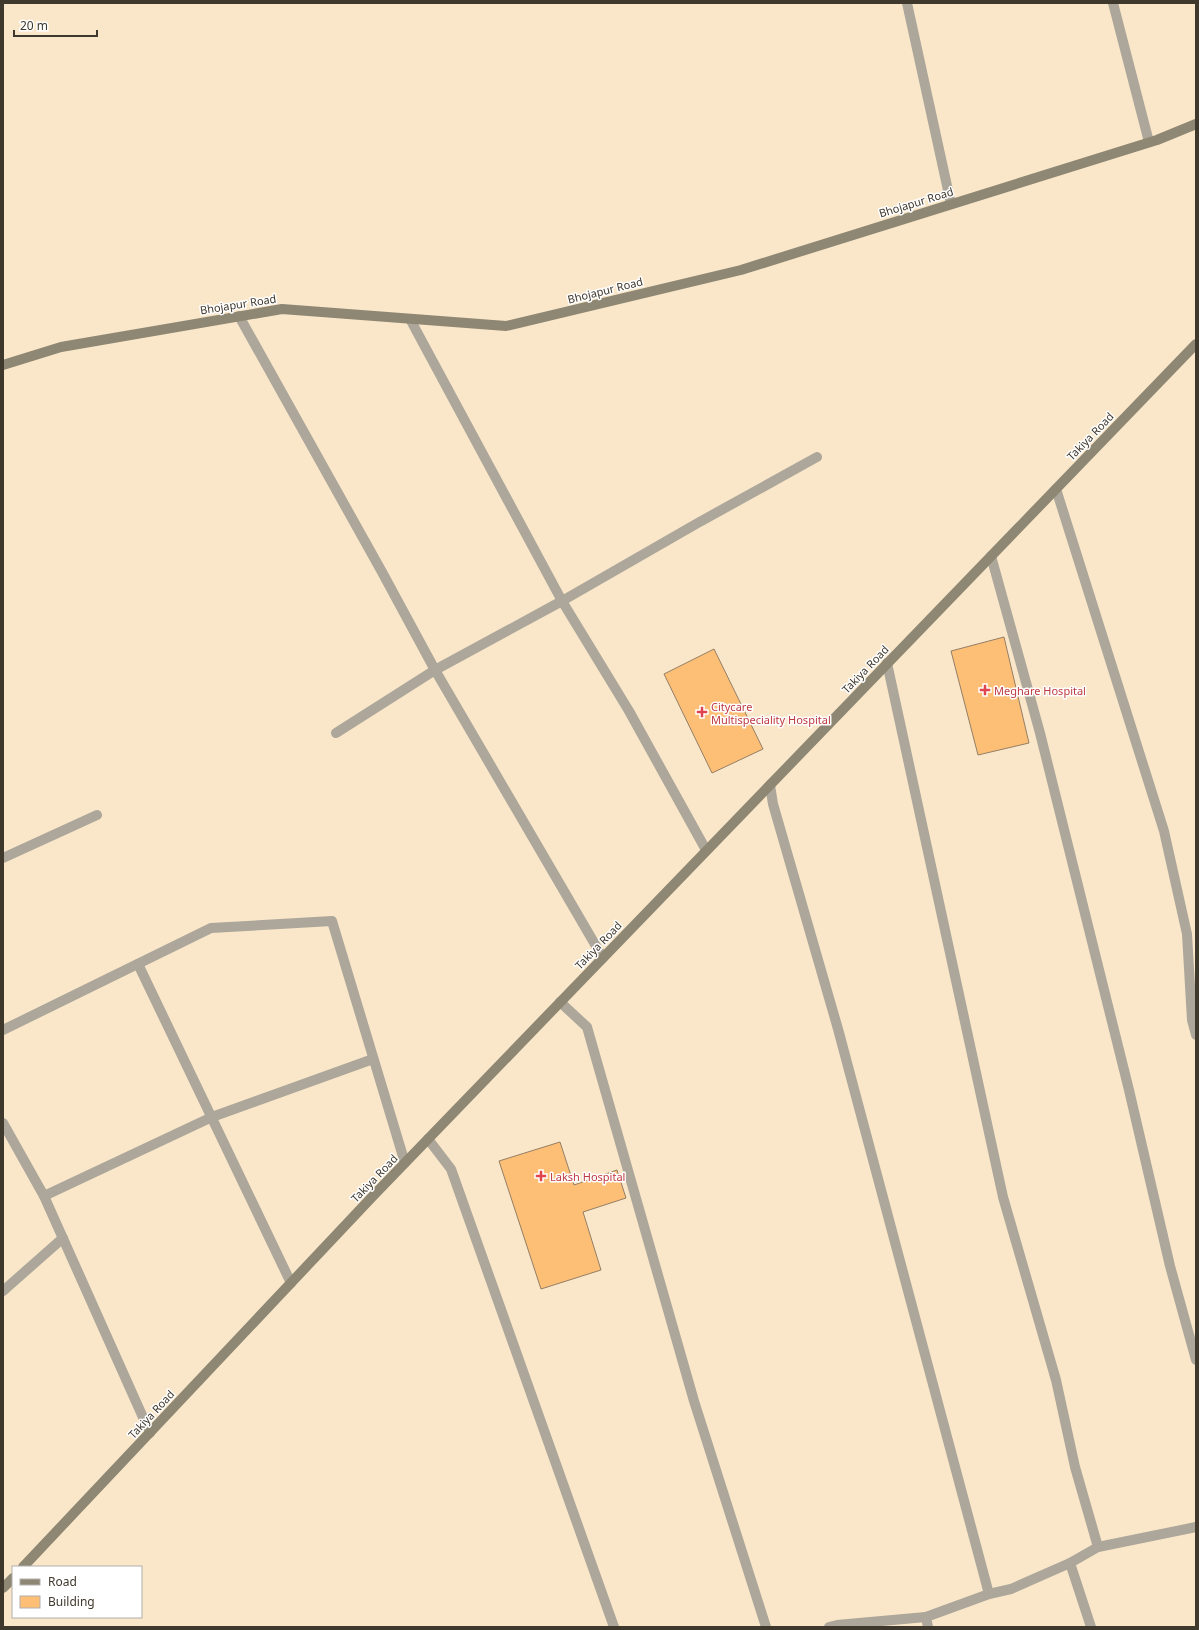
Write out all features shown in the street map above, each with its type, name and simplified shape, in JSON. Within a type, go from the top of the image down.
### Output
[{"type":"main road","name":"Bhojapur Road","points":[[3,365],[61,347],[282,309],[506,326],[741,270],[1149,142],[1196,124]]},
{"type":"main road","name":"Takiya Road","points":[[24,1566],[428,1139],[1196,344]]},
{"type":"main road","points":[[3,1588],[12,1579]]},
{"type":"street","points":[[908,3],[951,204]]},
{"type":"street","points":[[1113,3],[1149,142]]},
{"type":"street","points":[[239,316],[435,670],[603,958]]},
{"type":"street","points":[[410,319],[562,601],[629,711],[706,850]]},
{"type":"street","points":[[336,733],[435,670],[562,601],[817,458]]},
{"type":"street","points":[[1056,489],[1164,832],[1187,934],[1192,1020],[1196,1035]]},
{"type":"street","points":[[991,556],[1040,733],[1129,1090],[1170,1266],[1196,1360]]},
{"type":"street","points":[[887,663],[1003,1197],[1056,1380],[1075,1467],[1098,1547]]},
{"type":"street","points":[[770,785],[773,804],[840,1036],[989,1594]]},
{"type":"street","points":[[3,858],[97,815]]},
{"type":"street","points":[[3,1030],[211,928],[332,921],[405,1163]]},
{"type":"street","points":[[138,964],[291,1283]]},
{"type":"street","points":[[560,1002],[587,1027],[694,1401],[766,1627]]},
{"type":"street","points":[[44,1196],[212,1117],[373,1059]]},
{"type":"street","points":[[3,1123],[44,1196],[150,1433]]},
{"type":"street","points":[[428,1139],[451,1169],[614,1627]]},
{"type":"street","points":[[3,1291],[63,1238]]},
{"type":"street","points":[[829,1627],[837,1625],[927,1622],[989,1594],[1011,1589],[1070,1563],[1098,1547],[1196,1527]]},
{"type":"street","points":[[1070,1563],[1091,1627]]},
{"type":"building","points":[[1004,637],[1029,743],[978,755],[951,651]]},
{"type":"building","points":[[714,649],[763,749],[712,773],[664,674]]},
{"type":"building","points":[[560,1142],[574,1185],[617,1170],[626,1198],[583,1212],[601,1270],[541,1289],[499,1161]]},
{"type":"place","name":"Meghare Hospital","points":[[985,690]]},
{"type":"place","name":"Citycare Multispeciality Hospital","points":[[702,712]]},
{"type":"place","name":"Laksh Hospital","points":[[541,1176]]}]
